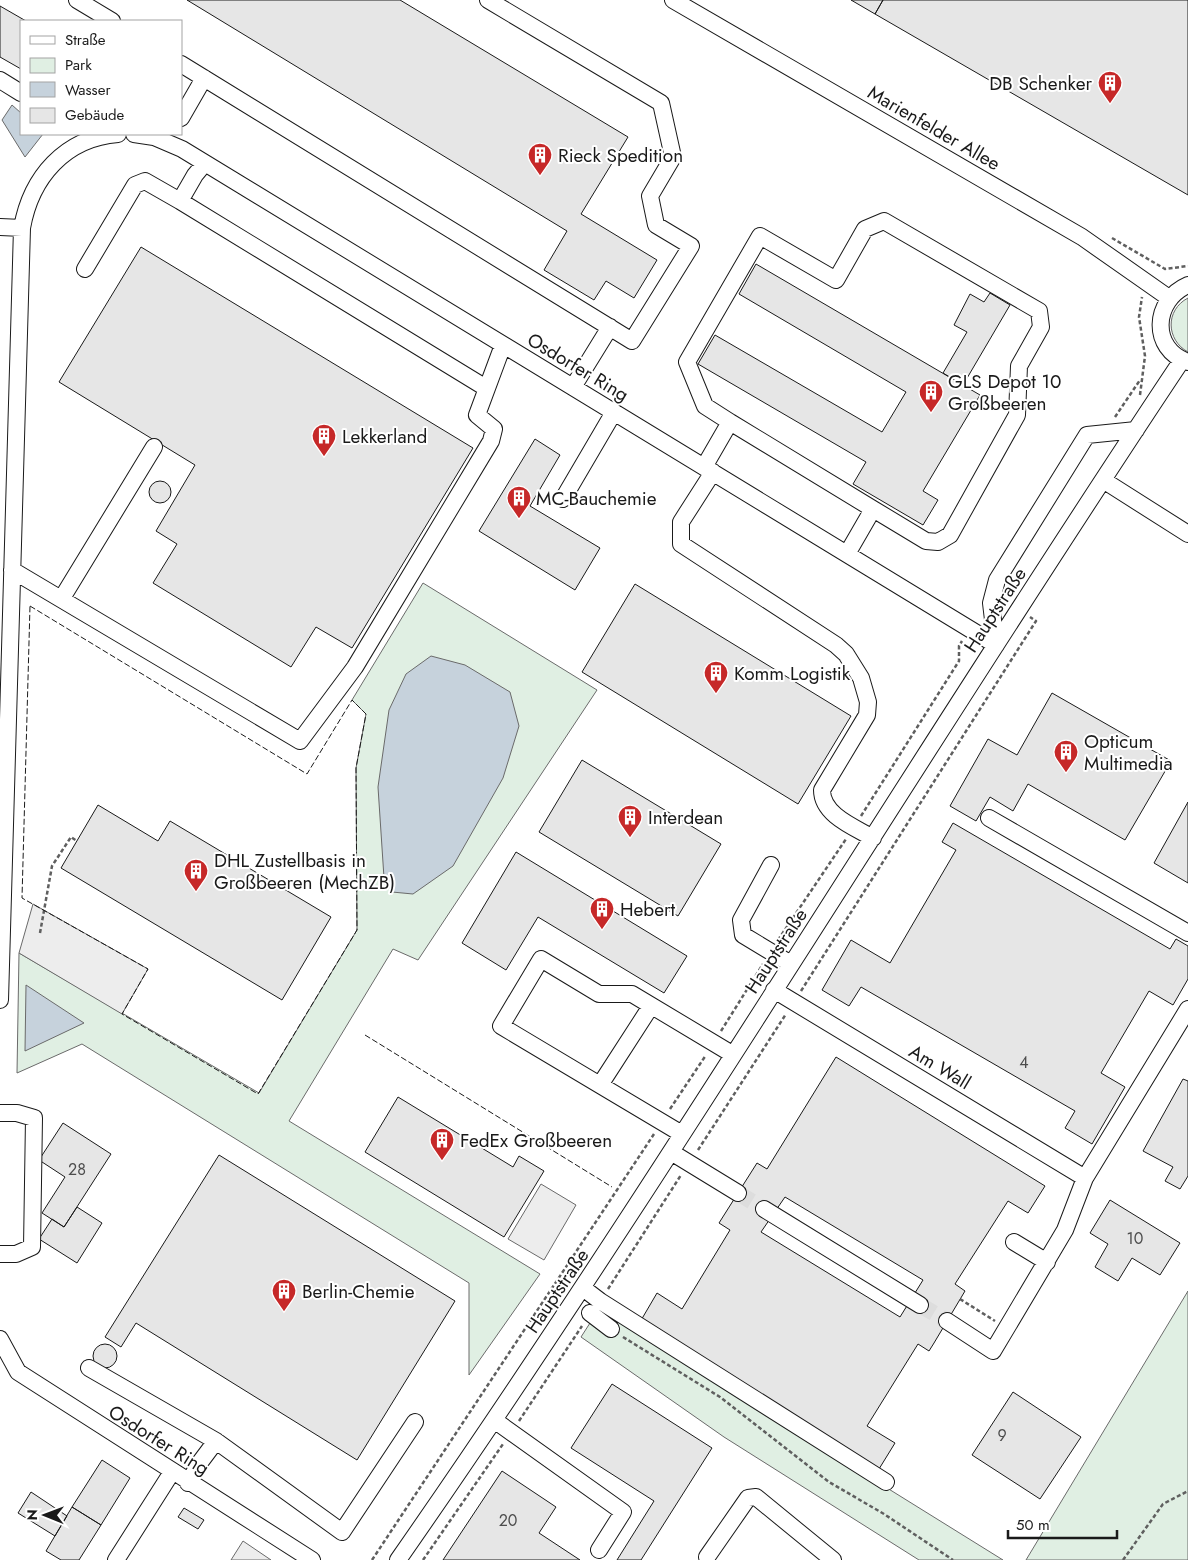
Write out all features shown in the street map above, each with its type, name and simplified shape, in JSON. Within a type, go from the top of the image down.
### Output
[{"type":"street","points":[[77,0],[110,20]]},
{"type":"street","points":[[182,65],[632,341],[691,246],[656,225],[650,196],[673,157],[661,104],[488,0]]},
{"type":"street","name":"Marienfelder Allee","points":[[673,0],[1082,237],[1169,298]]},
{"type":"street","points":[[182,116],[204,78]]},
{"type":"street","points":[[0,80],[20,92]]},
{"type":"street","points":[[0,1000],[22,228],[26,209],[41,176],[79,138],[108,135]]},
{"type":"street","name":"Osdorfer Ring","points":[[143,135],[170,138],[205,163],[996,644]]},
{"type":"street","points":[[180,201],[195,175],[205,163]]},
{"type":"street","points":[[85,269],[135,185],[145,181],[486,388]]},
{"type":"street","points":[[884,221],[1039,311],[1041,327],[1019,366],[1017,415],[950,535],[938,542],[926,541],[873,510],[705,406],[687,362],[760,236],[836,280],[865,229],[884,221]]},
{"type":"street","points":[[0,227],[22,228]]},
{"type":"street","points":[[1185,361],[1172,353],[1161,332],[1162,315],[1169,298],[1179,289],[1188,285]]},
{"type":"street","points":[[573,387],[610,327]]},
{"type":"street","points":[[12,570],[300,741],[355,667],[491,441],[494,429],[477,415],[503,345]]},
{"type":"street","name":"Hauptstraße","points":[[398,1560],[583,1288],[996,644],[1136,430],[1185,361]]},
{"type":"street","points":[[563,500],[614,412]]},
{"type":"street","points":[[730,422],[681,522],[682,544],[846,654],[863,685],[868,702],[867,715],[822,790],[825,806],[873,838]]},
{"type":"street","points":[[996,644],[991,603],[997,580],[1087,435],[1136,430]]},
{"type":"street","points":[[62,598],[154,447]]},
{"type":"street","points":[[1103,480],[1188,534]]},
{"type":"street","points":[[847,554],[873,510]]},
{"type":"street","points":[[989,818],[1188,933]]},
{"type":"street","points":[[771,865],[741,920],[741,927],[744,934],[791,964]]},
{"type":"street","points":[[682,1134],[501,1026],[541,959],[599,994],[632,994],[732,1054]]},
{"type":"street","name":"Am Wall","points":[[774,990],[1085,1178]]},
{"type":"street","points":[[600,1085],[651,1006]]},
{"type":"street","points":[[947,1322],[992,1350],[1065,1230],[1085,1178],[1188,1009]]},
{"type":"street","points":[[0,1113],[17,1113],[34,1118],[32,1246],[16,1254],[0,1254]]},
{"type":"street","points":[[671,1152],[738,1193]]},
{"type":"street","points":[[764,1209],[920,1305]]},
{"type":"street","points":[[1014,1242],[1047,1262]]},
{"type":"street","points":[[583,1288],[611,1330]]},
{"type":"street","points":[[595,1307],[886,1482]]},
{"type":"street","name":"Osdorfer Ring","points":[[0,1339],[18,1372],[312,1560]]},
{"type":"street","points":[[89,1368],[216,1441],[342,1532],[415,1422]]},
{"type":"street","points":[[494,1420],[623,1512],[599,1550]]},
{"type":"street","points":[[188,1482],[200,1460],[216,1441]]},
{"type":"street","points":[[116,1560],[172,1472]]},
{"type":"street","points":[[708,1559],[748,1498],[756,1497],[833,1560]]},
{"type":"path","points":[[1141,379],[1141,390]]},
{"type":"path","points":[[423,1560],[512,1432],[794,1002],[1036,621],[1028,616]]},
{"type":"path","points":[[372,1560],[854,827],[959,661],[959,646],[963,640]]},
{"type":"path","points":[[40,933],[52,866],[71,837],[77,841]]},
{"type":"path","points":[[739,1002],[744,1006]]},
{"type":"path","points":[[770,1023],[777,1027]]},
{"type":"path","points":[[960,1299],[996,1322]]},
{"type":"path","points":[[611,1330],[720,1397],[830,1482],[884,1514],[953,1560]]},
{"type":"path","points":[[1123,1560],[1163,1504],[1188,1491]]},
{"type":"path","points":[[376,1555],[383,1560]]},
{"type":"green space","points":[[1188,298],[1188,352],[1175,340],[1171,325],[1175,310],[1180,303]]},
{"type":"green space","points":[[423,583],[597,690],[418,960],[393,949],[289,1121],[540,1274],[469,1375],[469,1283],[82,1044],[17,1073],[19,953],[259,1093],[357,930],[356,768],[366,714],[352,700]]},
{"type":"green space","points":[[1188,1291],[1188,1560],[1026,1560]]},
{"type":"green space","points":[[599,1309],[1003,1560],[919,1560],[724,1437],[581,1337]]},
{"type":"shaded area","points":[[33,904],[148,969],[122,1014],[19,953]]},
{"type":"shaded area","points":[[541,1184],[576,1205],[544,1260],[508,1239]]},
{"type":"shaded area","points":[[243,1541],[271,1560],[231,1560]]},
{"type":"water","points":[[12,105],[20,112],[20,135],[42,135],[25,157],[2,120]]},
{"type":"water","points":[[431,656],[465,665],[510,692],[519,726],[503,778],[453,866],[413,894],[392,892],[384,878],[378,787],[389,710],[406,674]]},
{"type":"water","points":[[26,985],[84,1023],[25,1051]]},
{"type":"building","name":"Rieck Spedition","points":[[187,0],[400,0],[628,137],[581,214],[657,260],[634,298],[606,281],[594,300],[544,270],[567,231]]},
{"type":"building","points":[[851,0],[883,0],[875,14]]},
{"type":"building","name":"DB Schenker","points":[[883,0],[1188,0],[1188,195],[875,14]]},
{"type":"building","points":[[0,6],[24,20],[20,20],[20,68],[0,57]]},
{"type":"building","name":"Lekkerland","points":[[141,247],[473,448],[352,648],[316,627],[291,667],[153,583],[177,544],[156,531],[195,465],[59,382]]},
{"type":"building","name":"GLS Depot 10 Großbeeren","points":[[756,264],[980,395],[923,491],[938,500],[923,525],[853,484],[866,462],[698,364],[715,335],[882,432],[906,392],[739,294]]},
{"type":"building","points":[[990,293],[1010,305],[963,385],[943,373],[967,332],[954,325],[970,294],[984,302]]},
{"type":"building","name":"MC-Bauchemie","points":[[535,439],[560,455],[530,506],[600,548],[575,590],[479,531]]},
{"type":"building","points":[[156,481],[164,481],[171,488],[171,496],[164,503],[156,503],[149,496],[149,488]]},
{"type":"building","name":"Komm Logistik","points":[[635,584],[851,716],[798,804],[582,672]]},
{"type":"building","name":"Opticum Multimedia","points":[[1052,693],[1171,761],[1125,840],[1028,784],[1013,811],[990,797],[976,821],[950,806],[988,739],[1017,755]]},
{"type":"building","name":"Interdean","points":[[582,760],[721,844],[678,916],[539,832]]},
{"type":"building","points":[[1188,802],[1188,883],[1154,863]]},
{"type":"building","name":"DHL Zustellbasis in Großbeeren (MechZB)","points":[[98,805],[158,841],[170,821],[331,917],[282,1000],[61,868]]},
{"type":"building","points":[[953,823],[1170,949],[1176,939],[1188,946],[1188,979],[1173,1005],[1149,991],[1101,1073],[1125,1087],[1092,1144],[1065,1128],[1075,1111],[861,987],[849,1006],[822,990],[851,940],[890,963],[956,850],[942,842]]},
{"type":"building","name":"Hebert","points":[[516,852],[687,956],[664,993],[538,917],[506,970],[462,943]]},
{"type":"building","points":[[836,1057],[1045,1186],[1028,1213],[1008,1201],[955,1284],[965,1291],[929,1351],[918,1344],[867,1426],[895,1443],[879,1469],[640,1322],[657,1293],[682,1309],[730,1230],[719,1223],[757,1163],[767,1169]],"holes":[[[785,1197],[923,1280],[900,1317],[761,1232]]]},
{"type":"building","points":[[1183,1079],[1188,1081],[1188,1176],[1180,1189],[1165,1181],[1173,1167],[1143,1151]]},
{"type":"building","name":"FedEx Großbeeren","points":[[398,1097],[513,1167],[519,1156],[544,1171],[504,1237],[365,1152]]},
{"type":"building","points":[[63,1123],[111,1154],[64,1227],[42,1213],[65,1177],[39,1160]]},
{"type":"building","name":"Berlin-Chemie","points":[[219,1155],[455,1301],[357,1460],[136,1323],[121,1347],[105,1337]]},
{"type":"building","points":[[1110,1200],[1180,1243],[1160,1275],[1132,1258],[1118,1281],[1095,1267],[1108,1244],[1090,1233]]},
{"type":"building","points":[[77,1207],[102,1223],[77,1263],[39,1239],[52,1219],[64,1227]]},
{"type":"building","points":[[100,1344],[110,1344],[117,1351],[117,1361],[110,1368],[100,1368],[93,1361],[93,1351]]},
{"type":"building","points":[[612,1384],[712,1448],[641,1560],[617,1560],[654,1501],[571,1448]]},
{"type":"building","points":[[1013,1392],[1081,1437],[1040,1499],[972,1455]]},
{"type":"building","points":[[102,1460],[130,1478],[101,1525],[72,1507]]},
{"type":"building","points":[[502,1471],[556,1507],[539,1533],[580,1560],[443,1560]]},
{"type":"building","points":[[31,1492],[67,1516],[55,1536],[18,1513]]},
{"type":"building","points":[[72,1507],[101,1525],[79,1560],[61,1560],[46,1551]]},
{"type":"building","points":[[184,1508],[204,1520],[198,1529],[178,1517]]},
{"type":"tunnel","points":[[738,1193],[764,1209]]},
{"type":"tunnel","points":[[920,1305],[947,1321]]},
{"type":"fence","points":[[30,606],[307,774],[352,700],[366,714],[356,768],[357,930],[258,1094],[122,1014],[148,969],[22,898],[30,606]]},
{"type":"fence","points":[[365,1035],[612,1187]]},
{"type":"place","name":"DB Schenker","points":[[1110,104]]},
{"type":"place","name":"Rieck Spedition","points":[[540,176]]},
{"type":"place","name":"GLS Depot 10 Großbeeren","points":[[931,413]]},
{"type":"place","name":"Lekkerland","points":[[324,457]]},
{"type":"place","name":"MC-Bauchemie","points":[[519,519]]},
{"type":"place","name":"Komm Logistik","points":[[716,694]]},
{"type":"place","name":"Opticum Multimedia","points":[[1066,773]]},
{"type":"place","name":"Interdean","points":[[630,838]]},
{"type":"place","name":"DHL Zustellbasis in Großbeeren (MechZB)","points":[[196,892]]},
{"type":"place","name":"Hebert","points":[[602,930]]},
{"type":"place","name":"FedEx Großbeeren","points":[[442,1161]]},
{"type":"place","name":"Berlin-Chemie","points":[[284,1312]]}]
